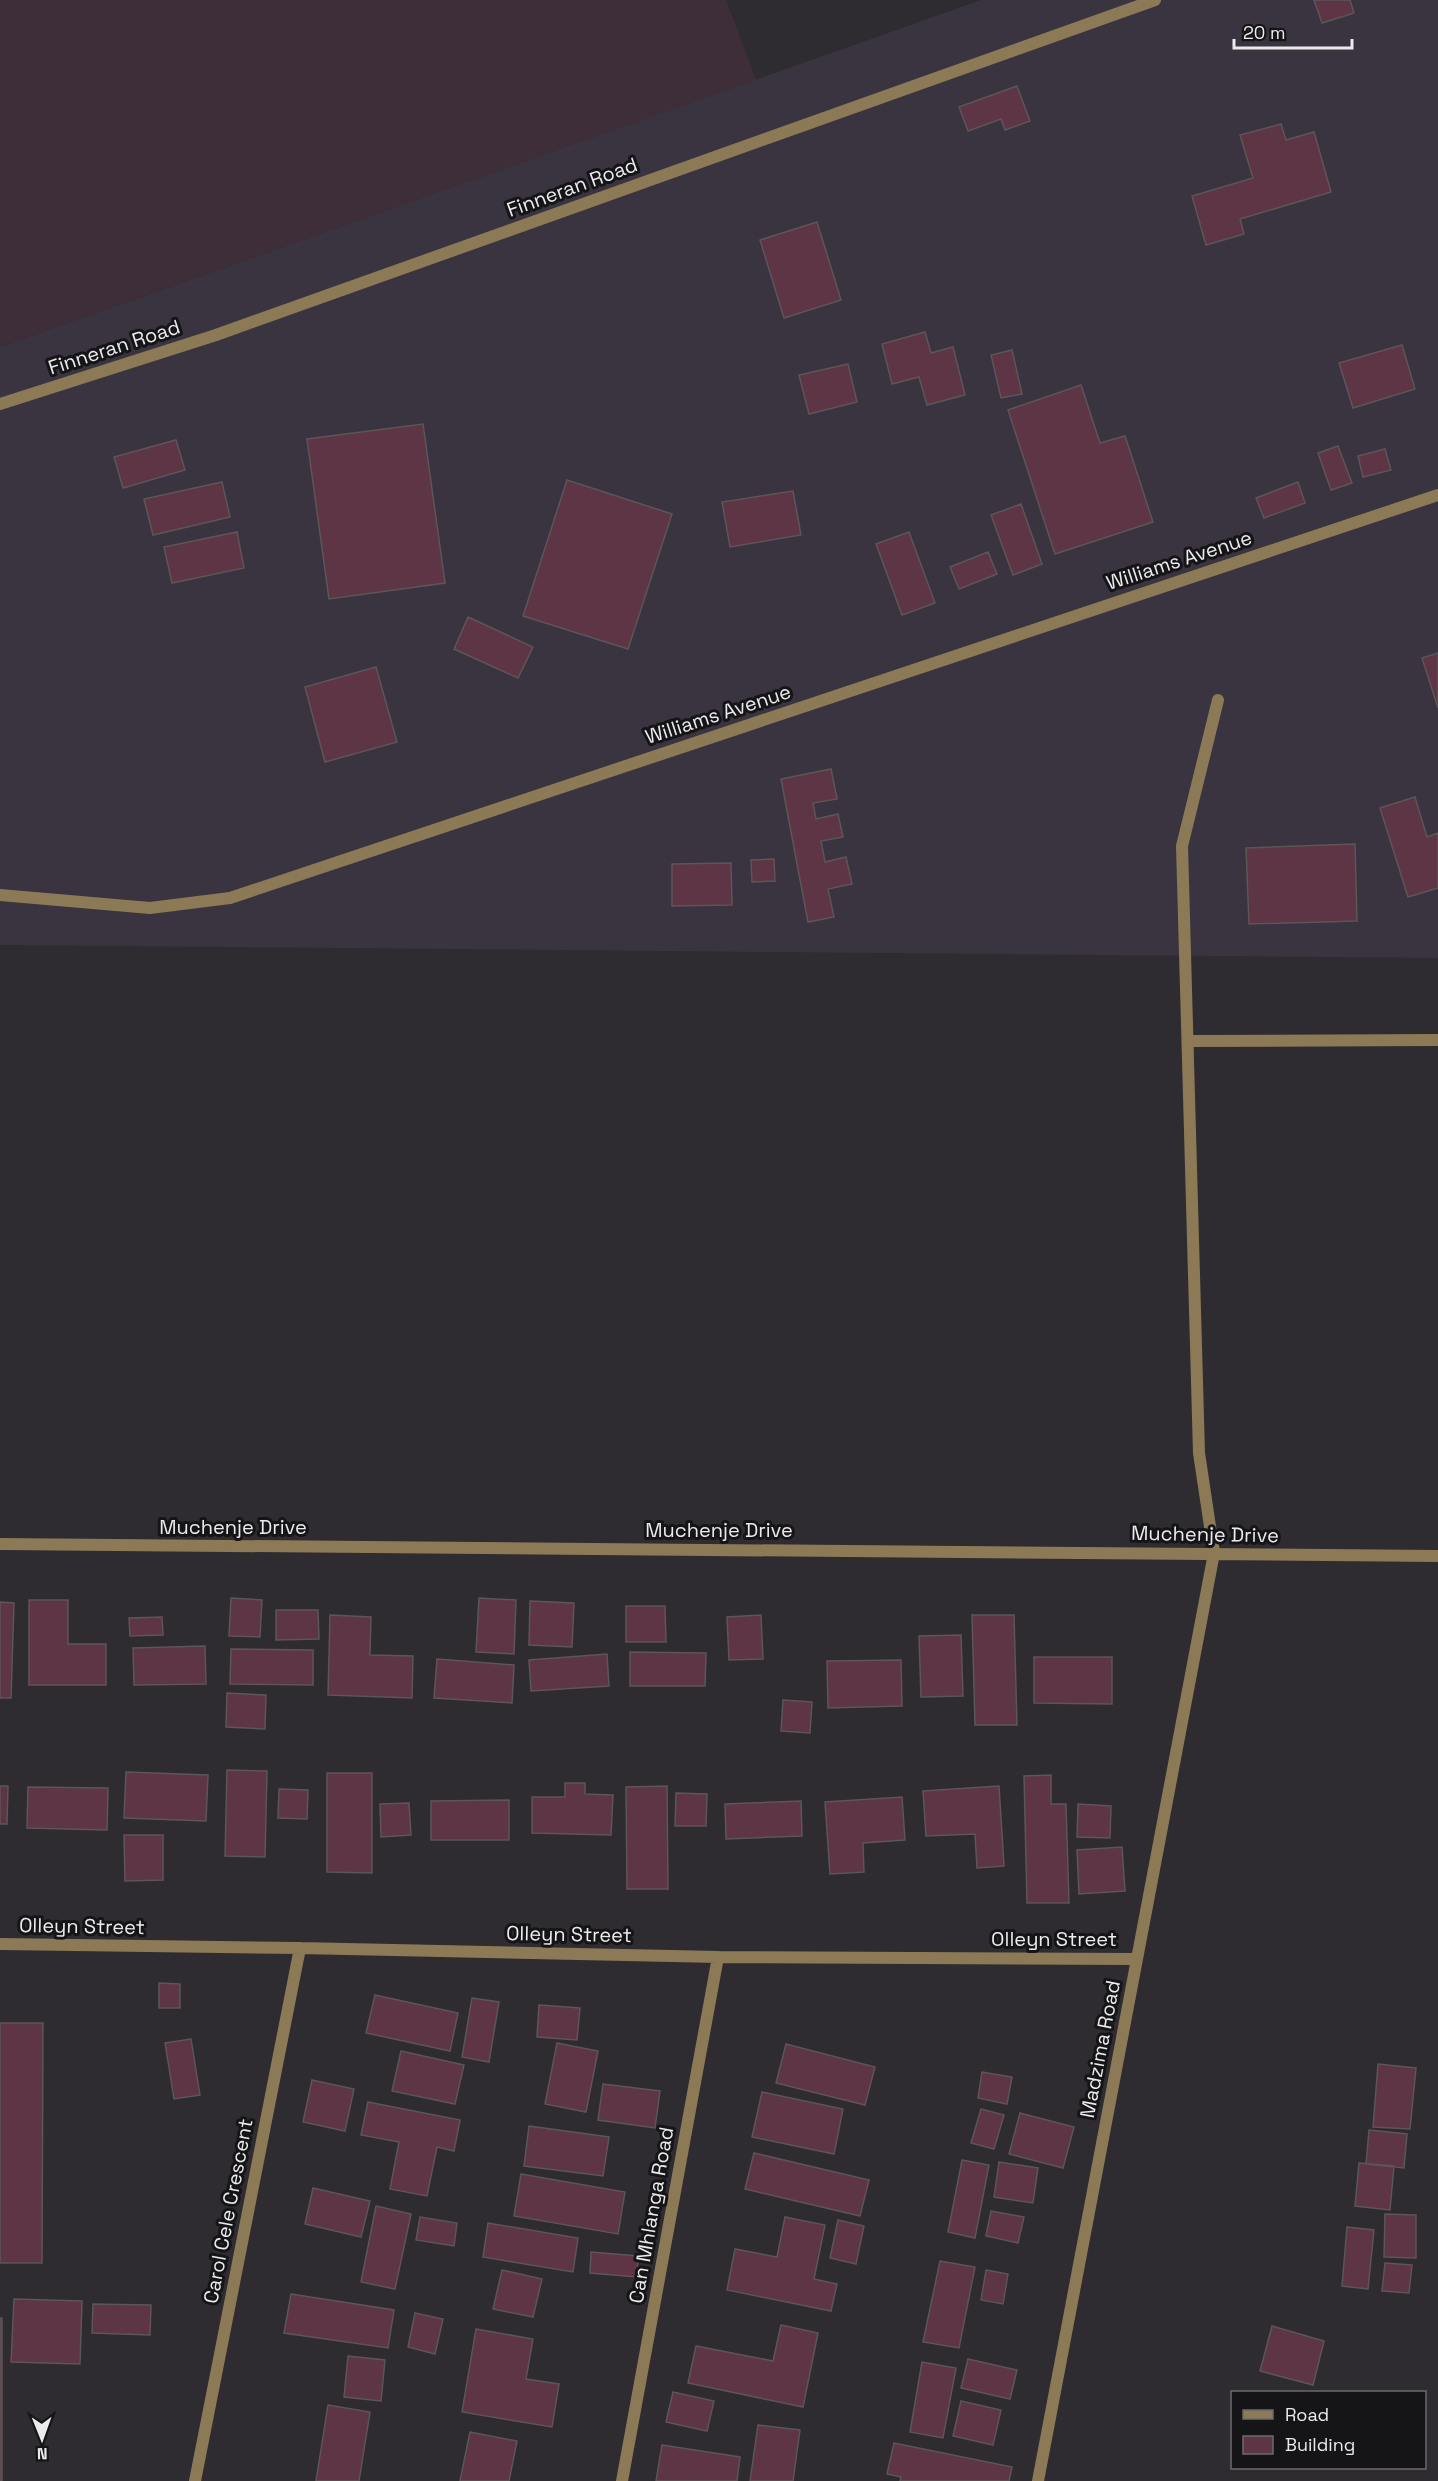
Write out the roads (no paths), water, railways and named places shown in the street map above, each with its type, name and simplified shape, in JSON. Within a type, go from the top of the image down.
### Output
[{"type":"street","name":"Finneran Road","points":[[0,404],[216,335],[1155,0]]},
{"type":"street","name":"Williams Avenue","points":[[0,895],[150,908],[231,898],[1438,495]]},
{"type":"street","name":"Madzima Road","points":[[1038,2481],[1214,1553],[1199,1454],[1182,846],[1218,700]]},
{"type":"street","points":[[1188,1041],[1438,1040]]},
{"type":"street","name":"Muchenje Drive","points":[[0,1544],[1438,1556]]},
{"type":"street","name":"Olleyn Street","points":[[0,1944],[718,1957],[1136,1959]]},
{"type":"street","name":"Carol Cele Crescent","points":[[195,2481],[300,1948]]},
{"type":"street","name":"Can Mhlanga Road","points":[[622,2481],[718,1957]]}]
